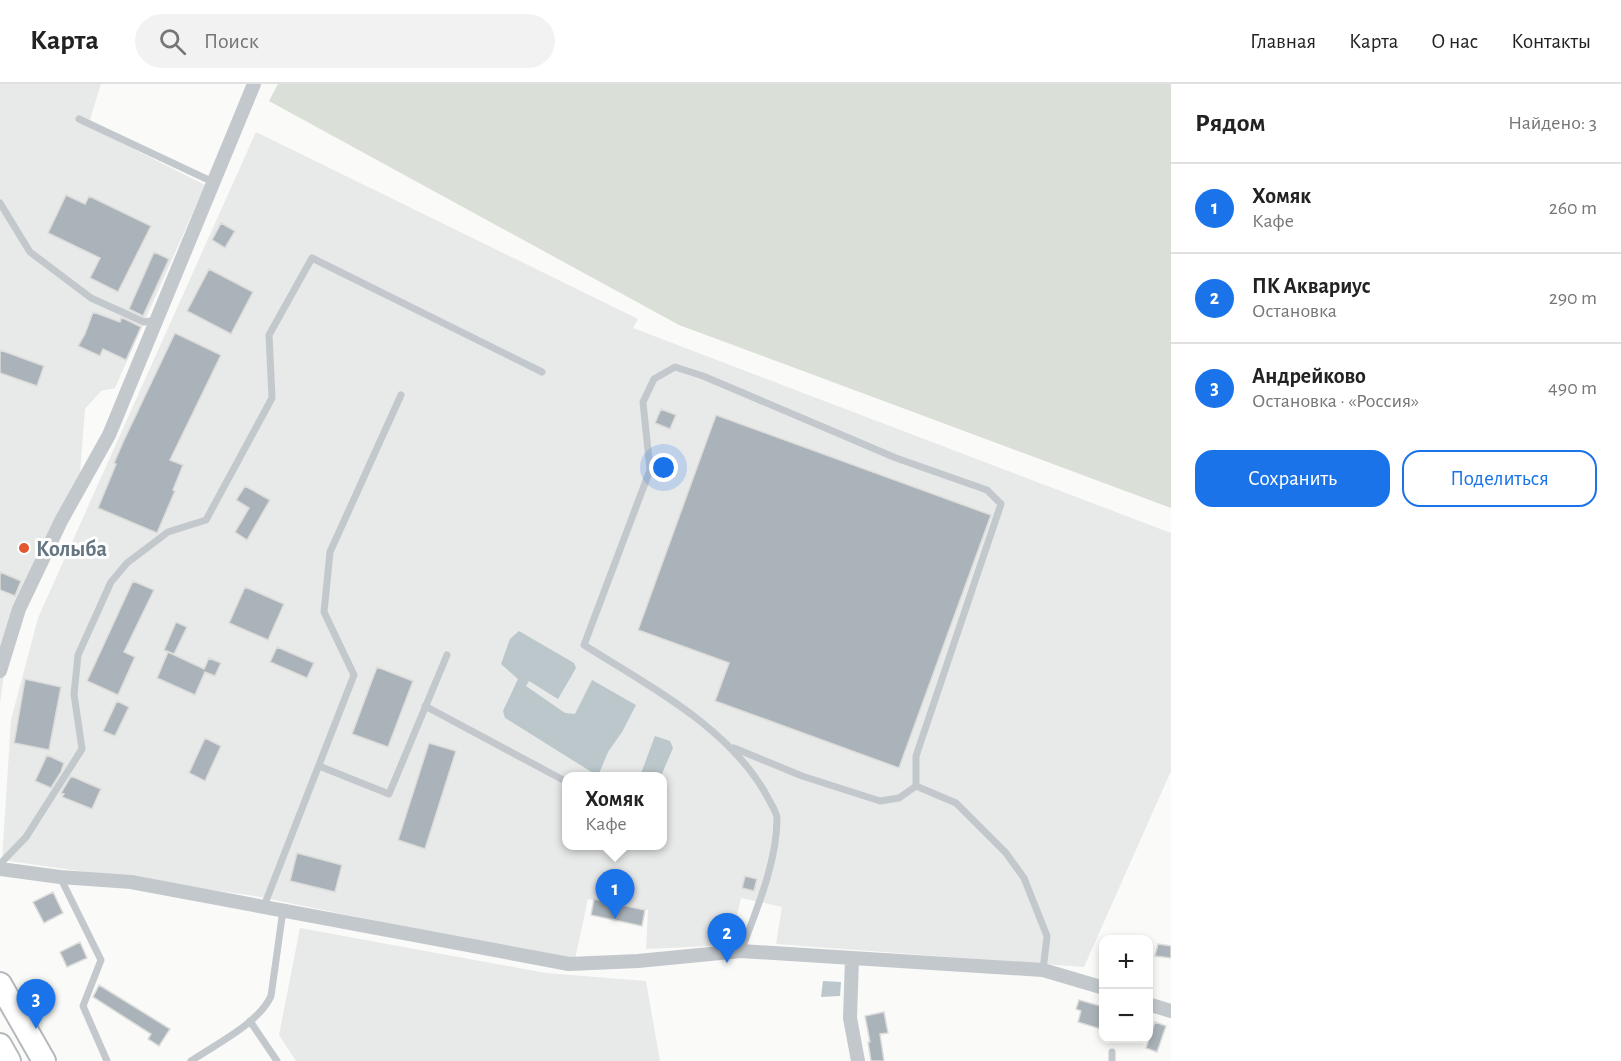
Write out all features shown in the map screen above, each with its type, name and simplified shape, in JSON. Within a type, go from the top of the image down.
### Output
[{"type":"highway","points":[[0,984],[44,1061]]},
{"type":"highway","points":[[0,1002],[34,1061]]},
{"type":"highway","points":[[0,1046],[9,1061]]},
{"type":"street","points":[[0,671],[19,609],[61,521],[109,435],[254,84]]},
{"type":"street","points":[[0,869],[60,877],[130,882],[569,963],[638,961],[741,951],[1043,970],[1099,987]]},
{"type":"street","points":[[852,959],[850,1018],[858,1061]]},
{"type":"street","points":[[1153,1005],[1171,1011]]},
{"type":"lane","points":[[79,119],[213,182]]},
{"type":"lane","points":[[0,203],[30,252],[91,298],[144,322],[157,320]]},
{"type":"lane","points":[[0,864],[26,837],[82,749],[74,694],[78,655],[111,582],[127,563],[168,532],[206,520],[272,398],[268,335],[312,258],[542,372]]},
{"type":"lane","points":[[741,951],[763,892],[771,859],[777,816],[761,784],[731,747],[650,686],[584,645],[650,470],[643,402],[654,379],[675,367],[703,376],[896,458],[987,490],[1001,504],[919,746],[916,756],[916,786]]},
{"type":"lane","points":[[264,906],[354,675],[324,612],[330,552],[401,395]]},
{"type":"lane","points":[[319,765],[389,794],[447,655]]},
{"type":"lane","points":[[425,706],[562,779]]},
{"type":"lane","points":[[731,747],[802,776],[880,801],[899,798],[916,786]]},
{"type":"lane","points":[[916,786],[956,803],[1006,853],[1024,878],[1047,936],[1043,970]]},
{"type":"lane","points":[[60,877],[100,960],[83,1006],[107,1061]]},
{"type":"lane","points":[[191,1061],[250,1021],[266,1006],[271,996],[283,910]]},
{"type":"lane","points":[[250,1021],[277,1061]]},
{"type":"lane","points":[[1112,1052],[1112,1061]]},
{"type":"shaded area","points":[[0,84],[101,84],[88,126],[205,185],[115,388],[101,391],[85,409],[79,486],[19,609],[4,673],[0,704]]},
{"type":"shaded area","points":[[278,84],[1171,84],[1171,508],[679,325],[269,101]]},
{"type":"shaded area","points":[[256,132],[638,319],[633,328],[1171,533],[1171,771],[1084,967],[776,944],[782,907],[741,898],[730,945],[646,949],[648,910],[588,899],[575,959],[255,896],[2,860],[11,720],[38,618]]},
{"type":"shaded area","points":[[519,631],[574,663],[576,668],[558,699],[529,681],[526,686],[565,713],[575,714],[592,680],[636,705],[608,752],[600,772],[592,772],[505,718],[503,711],[518,679],[501,664],[510,639]]},
{"type":"shaded area","points":[[655,736],[670,741],[673,748],[663,772],[642,772]]},
{"type":"shaded area","points":[[300,928],[546,973],[646,981],[660,1061],[296,1061],[279,1035]]},
{"type":"shaded area","points":[[823,981],[841,982],[840,996],[821,997]]},
{"type":"building","points":[[66,195],[85,204],[89,196],[151,226],[118,292],[90,278],[100,258],[48,233]]},
{"type":"building","points":[[221,223],[235,231],[225,248],[212,240]]},
{"type":"building","points":[[154,252],[169,259],[143,316],[129,309]]},
{"type":"building","points":[[209,269],[253,292],[231,334],[187,311]]},
{"type":"building","points":[[93,312],[120,322],[121,318],[125,319],[141,327],[126,360],[103,349],[100,356],[78,346]]},
{"type":"building","points":[[175,333],[221,355],[170,460],[183,465],[173,490],[175,491],[157,533],[98,508],[124,440]]},
{"type":"building","points":[[0,350],[44,366],[37,386],[0,373]]},
{"type":"building","points":[[661,409],[676,415],[670,429],[655,423]]},
{"type":"building","points":[[716,415],[991,515],[899,768],[715,701],[729,663],[638,630]]},
{"type":"building","points":[[245,486],[270,500],[247,540],[235,532],[249,508],[236,500]]},
{"type":"building","points":[[0,572],[21,581],[15,596],[0,590]]},
{"type":"building","points":[[133,581],[154,590],[124,652],[135,657],[118,695],[87,681]]},
{"type":"building","points":[[245,587],[284,604],[268,640],[229,623]]},
{"type":"building","points":[[176,622],[187,627],[174,654],[164,650]]},
{"type":"building","points":[[277,647],[314,663],[307,678],[270,662]]},
{"type":"building","points":[[168,652],[204,669],[209,658],[221,663],[215,676],[205,672],[195,695],[157,678]]},
{"type":"building","points":[[377,667],[413,681],[388,747],[352,734]]},
{"type":"building","points":[[25,679],[61,687],[49,750],[14,743]]},
{"type":"building","points":[[117,701],[129,707],[115,736],[103,731]]},
{"type":"building","points":[[205,738],[221,746],[205,781],[189,773]]},
{"type":"building","points":[[429,743],[456,751],[425,849],[398,840]]},
{"type":"building","points":[[47,755],[64,763],[51,788],[35,781]]},
{"type":"building","points":[[71,776],[101,789],[92,809],[62,797],[64,794],[61,793]]},
{"type":"building","points":[[297,853],[342,865],[335,892],[290,881]]},
{"type":"building","points":[[745,876],[757,879],[754,891],[742,888]]},
{"type":"building","points":[[53,892],[63,913],[44,923],[33,902]]},
{"type":"building","points":[[594,899],[645,910],[642,926],[591,915]]},
{"type":"building","points":[[80,942],[87,958],[67,967],[60,952]]},
{"type":"building","points":[[1158,944],[1171,946],[1171,958],[1155,956]]},
{"type":"building","points":[[99,985],[170,1029],[159,1046],[148,1039],[151,1034],[93,997]]},
{"type":"building","points":[[1079,1000],[1099,1006],[1099,1028],[1078,1022],[1081,1011],[1076,1009]]},
{"type":"building","points":[[884,1012],[888,1033],[880,1034],[884,1061],[871,1061],[865,1016]]},
{"type":"building","points":[[1155,1022],[1166,1026],[1157,1052],[1146,1048],[1148,1043],[1153,1043]]},
{"type":"place","name":"Колыба","points":[[24,548]]},
{"type":"place","name":"Хомяк","points":[[615,919]]},
{"type":"place","name":"ПК Аквариус","points":[[727,963]]},
{"type":"place","name":"Андрейково","points":[[36,1029]]}]
